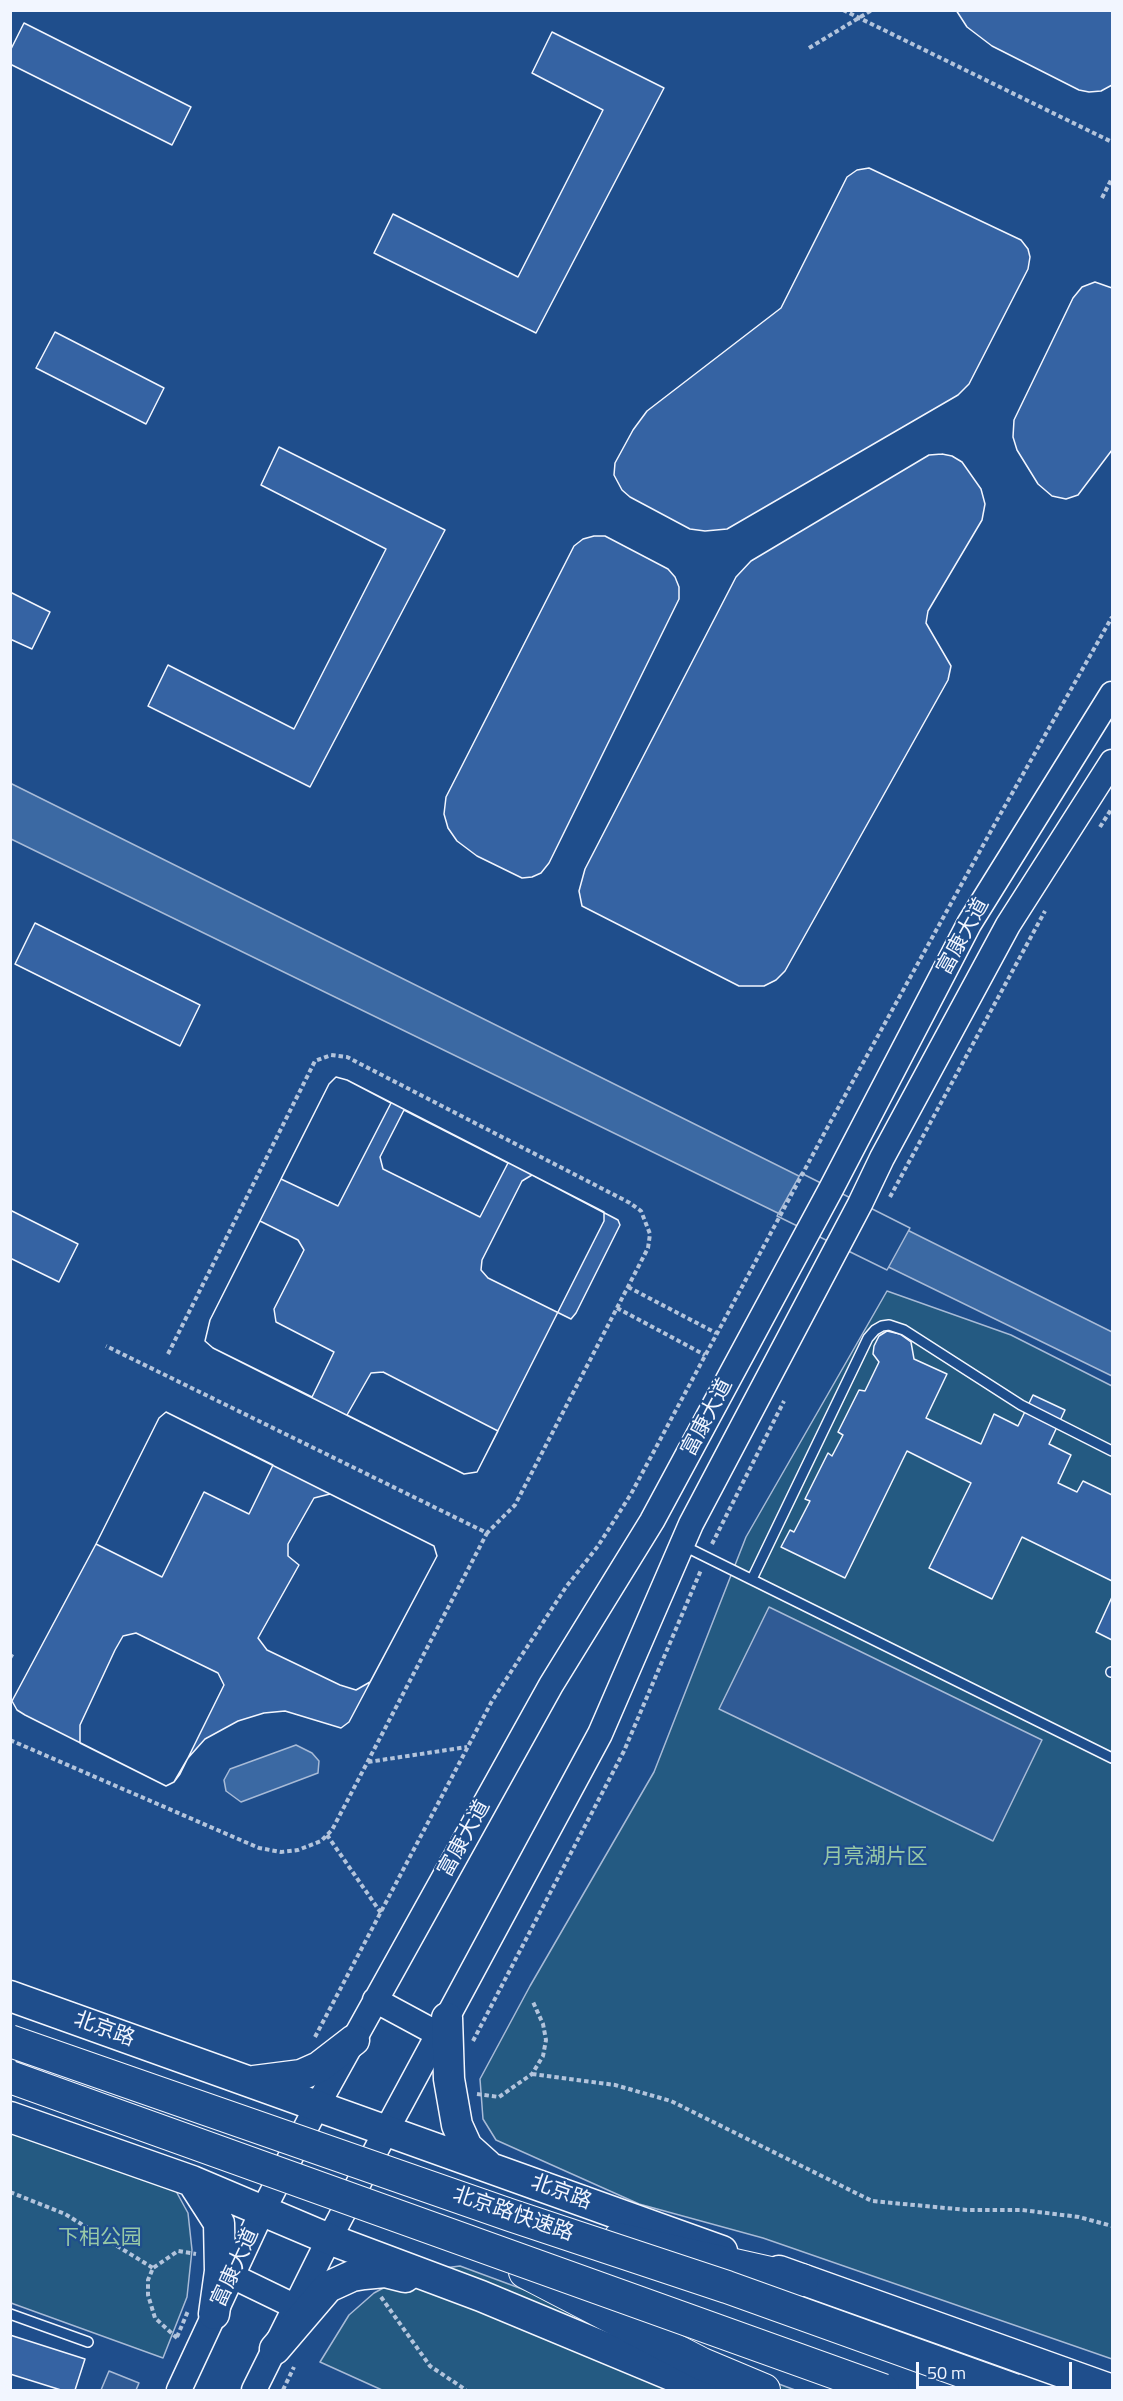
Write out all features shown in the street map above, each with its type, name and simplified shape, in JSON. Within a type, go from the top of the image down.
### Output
[{"type":"highway","name":"北京路快速路","points":[[10,2041],[510,2215],[727,2287],[1014,2391]]},
{"type":"highway","name":"北京路快速路","points":[[10,2077],[884,2391]]},
{"type":"highway","points":[[510,2215],[802,2280]]},
{"type":"highway","points":[[455,2236],[702,2364],[764,2391]]},
{"type":"main road","name":"北京路","points":[[10,1996],[1113,2390]]},
{"type":"main road","points":[[442,2026],[457,2125],[467,2147],[492,2169]]},
{"type":"main road","points":[[250,2082],[301,2075],[319,2067],[354,2040]]},
{"type":"main road","points":[[10,2117],[192,2181],[329,2239],[481,2295],[707,2391]]},
{"type":"main road","points":[[192,2181],[219,2223],[226,2267],[220,2271],[203,2308]]},
{"type":"main road","points":[[286,2354],[328,2287],[352,2276],[385,2272],[481,2295]]},
{"type":"street","name":"富康大道","points":[[226,2267],[262,2211],[375,2000],[551,1685],[652,1521],[831,1189],[969,924],[1113,694]]},
{"type":"street","name":"富康大道","points":[[254,2391],[286,2354],[296,2307],[329,2239],[600,1734],[682,1545],[882,1158],[1008,925],[1113,762]]},
{"type":"street","points":[[375,2000],[442,2026]]},
{"type":"street","points":[[226,2267],[296,2307]]},
{"type":"street","name":"富康大道","points":[[179,2391],[195,2355],[203,2308]]},
{"type":"lane","points":[[752,1579],[868,1338],[882,1326],[889,1325],[904,1330],[1021,1405],[1113,1451]]},
{"type":"lane","points":[[682,1545],[1113,1758]]},
{"type":"lane","points":[[10,2314],[88,2342]]},
{"type":"path","points":[[843,10],[1113,142]]},
{"type":"path","points":[[809,48],[872,10]]},
{"type":"path","points":[[1102,198],[1113,178]]},
{"type":"path","points":[[310,2044],[492,1701],[566,1587],[598,1546],[631,1494],[746,1277],[997,820],[1113,617]]},
{"type":"path","points":[[1095,834],[1113,807]]},
{"type":"path","points":[[892,1193],[1050,904]]},
{"type":"path","points":[[10,1740],[259,1848],[281,1852],[298,1850],[321,1841],[332,1830],[487,1533],[515,1505],[648,1248],[650,1234],[641,1211],[630,1203],[347,1057],[331,1055],[315,1061],[168,1353]]},
{"type":"path","points":[[628,1287],[716,1333]]},
{"type":"path","points":[[617,1308],[705,1354]]},
{"type":"path","points":[[106,1346],[487,1533]]},
{"type":"path","points":[[708,1553],[785,1398]]},
{"type":"path","points":[[471,2046],[624,1751],[703,1564]]},
{"type":"path","points":[[10,1658],[13,1653]]},
{"type":"path","points":[[368,1762],[468,1747]]},
{"type":"path","points":[[327,1834],[381,1913]]},
{"type":"path","points":[[451,2090],[499,2097],[532,2074],[543,2056],[546,2040],[543,2024],[533,2002]]},
{"type":"path","points":[[532,2074],[615,2085],[671,2102],[872,2201],[967,2210],[1022,2210],[1079,2217],[1113,2226]]},
{"type":"path","points":[[10,2192],[65,2214],[153,2268]]},
{"type":"path","points":[[195,2355],[155,2318],[148,2295],[148,2280],[153,2268],[178,2251],[226,2267]]},
{"type":"path","points":[[172,2348],[177,2338],[203,2308]]},
{"type":"path","points":[[283,2391],[286,2354]]},
{"type":"green space","name":"月亮湖片区","points":[[887,1291],[1011,1335],[1112,1386],[1112,2359],[763,2238],[639,2204],[496,2140],[483,2119],[480,2079],[530,1986],[654,1772],[746,1537]]},
{"type":"green space","name":"下相公园","points":[[10,2110],[160,2162],[188,2213],[192,2250],[187,2297],[163,2358],[11,2303]]},
{"type":"green space","points":[[460,2266],[795,2390],[382,2390],[320,2362],[349,2315],[374,2293],[413,2272]]},
{"type":"shaded area","points":[[10,783],[1112,1332],[1112,1376],[11,839]]},
{"type":"shaded area","points":[[769,1607],[1042,1740],[993,1841],[719,1709]]},
{"type":"shaded area","points":[[296,1745],[312,1753],[319,1761],[318,1773],[241,1802],[226,1791],[224,1780],[230,1769]]},
{"type":"shaded area","points":[[109,2371],[139,2383],[136,2390],[101,2390]]},
{"type":"pier","points":[[801,1173],[910,1228],[887,1270],[777,1216]]},
{"type":"building","points":[[956,10],[1112,10],[1112,85],[1101,91],[1079,90],[992,46],[967,27]]},
{"type":"building","points":[[24,23],[191,107],[172,145],[10,64],[10,51]]},
{"type":"building","points":[[552,32],[664,88],[536,333],[374,253],[393,214],[518,277],[603,110],[532,73]]},
{"type":"building","points":[[869,168],[1021,240],[1028,249],[1030,257],[1028,269],[969,384],[958,395],[727,529],[705,531],[690,529],[630,497],[622,490],[614,475],[615,463],[633,430],[647,411],[781,308],[847,177],[857,170]]},
{"type":"building","points":[[1095,282],[1112,288],[1112,450],[1078,495],[1066,499],[1052,496],[1038,484],[1017,450],[1013,437],[1014,420],[1073,298],[1082,287]]},
{"type":"building","points":[[55,332],[164,388],[146,424],[36,368]]},
{"type":"building","points":[[279,447],[445,530],[310,787],[148,706],[168,665],[294,729],[386,549],[261,485]]},
{"type":"building","points":[[929,455],[952,456],[962,462],[981,489],[985,504],[982,520],[928,611],[926,623],[951,666],[948,680],[785,971],[776,980],[764,986],[739,986],[582,906],[579,891],[585,869],[736,577],[751,561]]},
{"type":"building","points":[[605,536],[668,569],[675,577],[679,587],[679,599],[549,863],[541,873],[522,878],[477,856],[457,841],[448,828],[444,814],[446,797],[574,546],[583,539]]},
{"type":"building","points":[[10,592],[50,612],[32,649],[10,639]]},
{"type":"building","points":[[35,923],[200,1005],[180,1046],[15,964]]},
{"type":"building","points":[[336,1077],[347,1080],[604,1212],[604,1221],[477,1472],[464,1474],[213,1348],[205,1341],[210,1320],[329,1084]]},
{"type":"building","points":[[336,1077],[347,1080],[391,1103],[338,1206],[281,1179],[329,1084]]},
{"type":"building","points":[[404,1110],[508,1163],[480,1217],[383,1169],[380,1157]]},
{"type":"building","points":[[532,1175],[618,1220],[620,1225],[571,1319],[488,1278],[481,1270],[482,1260],[522,1181]]},
{"type":"building","points":[[10,1210],[78,1244],[59,1282],[10,1258]]},
{"type":"building","points":[[260,1221],[298,1240],[304,1250],[274,1309],[276,1322],[334,1352],[312,1397],[213,1348],[205,1341],[210,1320]]},
{"type":"building","points":[[887,1331],[900,1334],[911,1342],[914,1359],[947,1374],[926,1418],[981,1444],[994,1414],[1018,1426],[1033,1395],[1065,1410],[1049,1444],[1071,1455],[1058,1483],[1077,1492],[1083,1481],[1112,1495],[1112,1581],[1022,1537],[992,1599],[929,1568],[971,1483],[907,1451],[845,1578],[781,1547],[790,1530],[794,1532],[810,1501],[805,1499],[828,1453],[832,1456],[843,1435],[838,1432],[859,1390],[865,1391],[879,1362],[873,1354],[874,1346],[879,1336]]},
{"type":"building","points":[[383,1372],[498,1431],[477,1472],[464,1474],[347,1415],[371,1373]]},
{"type":"building","points":[[166,1412],[434,1546],[437,1556],[349,1722],[341,1728],[285,1711],[264,1713],[238,1721],[205,1739],[188,1758],[174,1782],[166,1786],[25,1715],[17,1710],[12,1701],[96,1544],[159,1418]]},
{"type":"building","points":[[166,1412],[273,1465],[249,1514],[204,1492],[162,1577],[96,1544],[159,1418]]},
{"type":"building","points":[[330,1494],[434,1546],[437,1556],[370,1682],[356,1690],[340,1685],[267,1650],[258,1638],[299,1565],[288,1556],[288,1544],[314,1498]]},
{"type":"building","points":[[1112,1597],[1112,1640],[1096,1632]]},
{"type":"building","points":[[136,1633],[218,1673],[224,1685],[180,1774],[174,1782],[166,1786],[80,1743],[80,1725],[115,1650],[123,1636]]},
{"type":"building","points":[[10,2335],[85,2359],[75,2390],[61,2390],[10,2374]]}]
